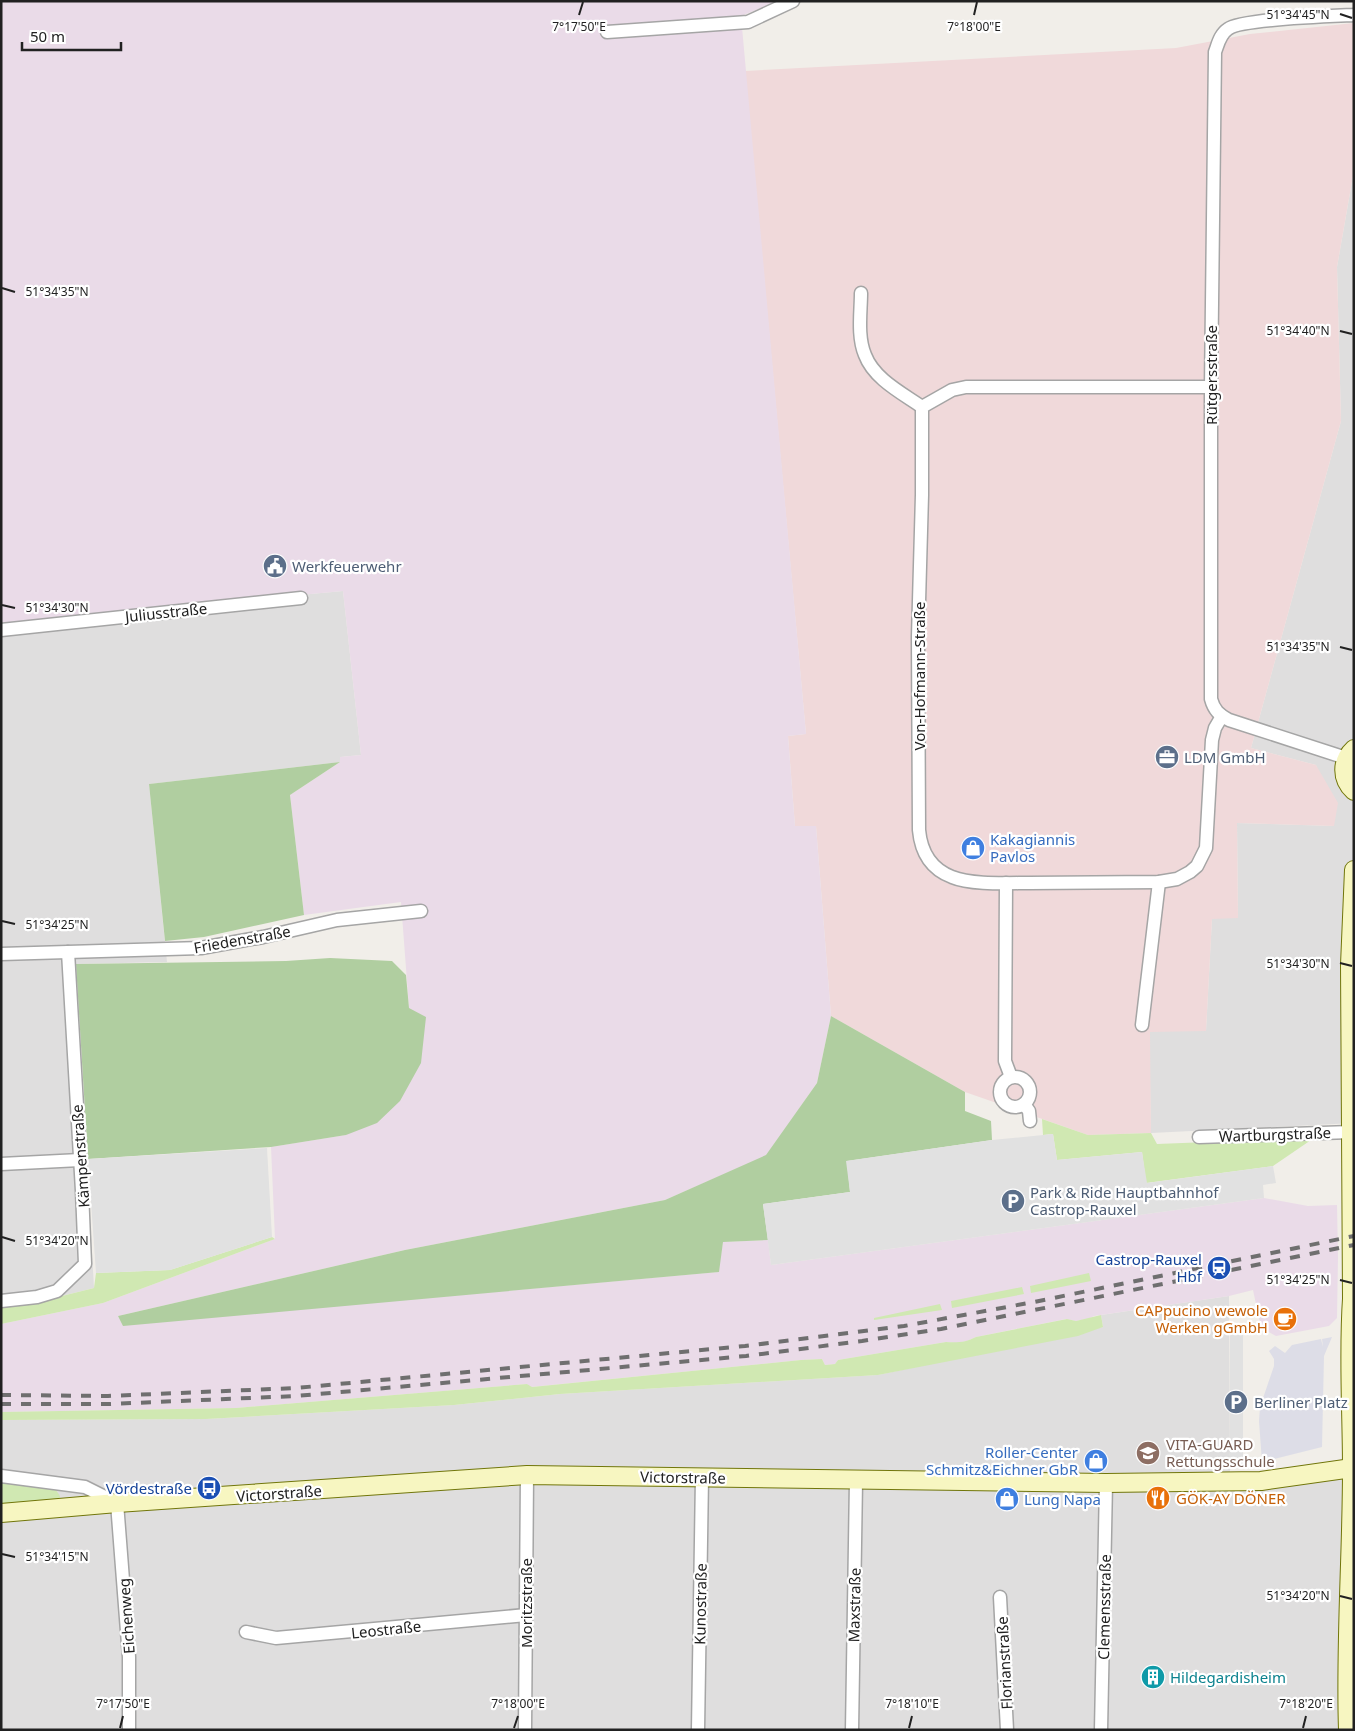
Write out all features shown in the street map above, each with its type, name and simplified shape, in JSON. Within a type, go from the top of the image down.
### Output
[{"type":"street","points":[[608,32],[748,22],[793,1]]},
{"type":"street","name":"Rütgersstraße","points":[[1222,716],[1214,709],[1211,699],[1211,387],[1215,52],[1221,36],[1229,28],[1251,22],[1354,15]]},
{"type":"street","points":[[861,293],[861,338],[864,355],[872,368],[884,380],[922,407],[952,390],[966,386],[1211,387]]},
{"type":"street","name":"Von-Hofmann-Straße","points":[[922,407],[922,495],[918,637],[920,840],[928,859],[942,872],[953,878],[964,880],[1006,883],[1159,882],[1177,879],[1197,866],[1206,848],[1212,740],[1215,728],[1222,716]]},
{"type":"street","name":"Juliusstraße","points":[[1,630],[301,598]]},
{"type":"street","points":[[1222,716],[1229,720],[1350,753],[1344,767],[1344,777],[1354,791]]},
{"type":"street","name":"Wartburgstraße","points":[[1352,1328],[1351,1132],[1353,1074],[1350,965],[1354,870]]},
{"type":"street","points":[[1142,1025],[1159,882]]},
{"type":"street","points":[[1006,883],[1005,1061],[1011,1077]]},
{"type":"street","name":"Friedenstraße","points":[[1,954],[201,948],[263,937],[337,920],[421,910]]},
{"type":"street","name":"Kämpenstraße","points":[[1,1300],[37,1297],[57,1292],[85,1264],[68,952]]},
{"type":"street","points":[[1011,1077],[1021,1078],[1029,1085],[1030,1095],[1024,1104],[1015,1107],[1003,1101],[1000,1092],[1001,1087],[1011,1077]]},
{"type":"street","points":[[1024,1104],[1030,1121]]},
{"type":"street","name":"Wartburgstraße","points":[[1199,1137],[1351,1132]]},
{"type":"street","points":[[1,1164],[80,1160]]},
{"type":"street","points":[[1348,1730],[1351,1682],[1352,1328]]},
{"type":"street","name":"Victorstraße","points":[[1,1514],[118,1503],[527,1475],[1106,1483],[1278,1480],[1352,1468]]},
{"type":"street","name":"Moritzstraße","points":[[524,1730],[527,1475]]},
{"type":"street","points":[[1,1476],[85,1486],[118,1503]]},
{"type":"street","name":"Kunostraße","points":[[698,1730],[702,1477]]},
{"type":"street","name":"Maxstraße","points":[[852,1730],[856,1481]]},
{"type":"street","name":"Clemensstraße","points":[[1101,1730],[1106,1483]]},
{"type":"street","name":"Eichenweg","points":[[118,1503],[129,1657],[129,1730]]},
{"type":"street","name":"Florianstraße","points":[[1000,1597],[1007,1730]]},
{"type":"street","name":"Leostraße","points":[[246,1632],[276,1638],[526,1615]]},
{"type":"shaded area","points":[[1,1],[778,1],[741,16],[806,734],[788,736],[795,826],[816,826],[831,1016],[817,1083],[766,1156],[665,1200],[405,1250],[118,1316],[123,1325],[718,1272],[723,1242],[768,1240],[771,1265],[1264,1198],[1308,1206],[1337,1205],[1337,1318],[1329,1326],[1276,1336],[1261,1328],[1253,1290],[1229,1296],[1094,1316],[1076,1321],[1066,1319],[976,1337],[957,1343],[946,1342],[838,1360],[835,1364],[825,1365],[822,1359],[801,1360],[531,1387],[527,1384],[236,1408],[1,1412],[1,1324],[103,1303],[275,1239],[271,1147],[346,1135],[409,1008],[401,902],[304,915],[290,795],[340,762],[340,757],[361,755],[343,591],[1,623]]},
{"type":"shaded area","points":[[1354,23],[1354,170],[1337,267],[1341,421],[1251,748],[1316,765],[1338,803],[1334,826],[1237,823],[1238,918],[1212,919],[1206,1031],[1150,1032],[1151,1133],[1088,1135],[965,1092],[831,1016],[816,826],[795,826],[788,736],[806,734],[745,71],[1176,48],[1250,34]]},
{"type":"shaded area","points":[[1354,170],[1354,1123],[1151,1133],[1149,1031],[1206,1031],[1212,918],[1238,918],[1237,823],[1334,826],[1316,765],[1251,748],[1341,421],[1337,267]]},
{"type":"shaded area","points":[[343,591],[361,755],[340,757],[340,762],[149,784],[167,962],[76,964],[94,1288],[42,1301],[1,1306],[1,623]]},
{"type":"shaded area","name":"Park & Ride Hauptbahnhof Castrop-Rauxel","points":[[1053,1134],[1057,1160],[1142,1152],[1147,1183],[1273,1166],[1276,1183],[1263,1185],[1264,1198],[771,1265],[763,1204],[850,1192],[846,1161],[992,1140]]},
{"type":"shaded area","points":[[267,1148],[272,1237],[170,1270],[96,1273],[88,1159]]},
{"type":"shaded area","points":[[1229,1296],[1230,1472],[1354,1472],[1354,1730],[1,1730],[1,1506],[56,1490],[1,1483],[1,1420],[206,1419],[454,1405],[560,1394],[878,1375],[1103,1327],[1101,1315]]},
{"type":"shaded area","name":"Berliner Platz","points":[[1230,1332],[1243,1332],[1243,1466],[1230,1465]]},
{"type":"shaded area","name":"Berliner Platz","points":[[1332,1337],[1324,1356],[1322,1447],[1262,1462],[1259,1421],[1260,1407],[1274,1366],[1274,1359],[1269,1351],[1275,1346],[1285,1353],[1292,1345],[1321,1339],[1323,1347],[1322,1339]]},
{"type":"green space","points":[[340,762],[290,795],[304,915],[204,937],[165,941],[149,784]]},
{"type":"green space","points":[[330,958],[392,961],[406,975],[409,1008],[426,1017],[421,1063],[400,1101],[377,1123],[346,1135],[271,1147],[88,1159],[76,964],[286,961]]},
{"type":"green space","points":[[831,1016],[965,1092],[965,1111],[991,1121],[992,1140],[847,1161],[850,1192],[763,1204],[768,1240],[723,1242],[719,1272],[123,1326],[118,1316],[405,1250],[665,1200],[766,1155],[817,1083]]},
{"type":"green space","points":[[1042,1119],[1088,1135],[1151,1133],[1157,1144],[1314,1138],[1273,1166],[1146,1183],[1142,1152],[1057,1160],[1053,1134],[1043,1135]]},
{"type":"green space","points":[[272,1237],[275,1239],[103,1303],[1,1324],[1,1306],[42,1301],[94,1288],[96,1273],[170,1270]]},
{"type":"green space","points":[[1089,1273],[1091,1281],[1031,1293],[1030,1286]]},
{"type":"green space","points":[[1022,1287],[1024,1294],[952,1308],[951,1301]]},
{"type":"green space","points":[[940,1304],[942,1310],[874,1320],[874,1318]]},
{"type":"green space","points":[[1101,1315],[1103,1327],[1078,1336],[878,1375],[560,1394],[454,1405],[206,1419],[1,1420],[1,1412],[236,1408],[527,1384],[532,1387],[801,1360],[822,1359],[825,1365],[835,1364],[838,1360],[946,1342],[962,1342],[976,1337],[1067,1319],[1076,1321]]},
{"type":"green space","points":[[1,1483],[56,1490],[60,1496],[59,1500],[1,1506]]},
{"type":"railway","points":[[1,1395],[108,1396],[296,1388],[745,1346],[904,1326],[1034,1302],[1354,1236]]},
{"type":"railway","points":[[1,1404],[109,1404],[296,1396],[746,1356],[941,1329],[1354,1245]]},
{"type":"place","name":"Werkfeuerwehr","points":[[275,566]]},
{"type":"place","name":"LDM GmbH","points":[[1167,757]]},
{"type":"place","name":"Kakagiannis Pavlos","points":[[973,848]]},
{"type":"place","name":"Park & Ride Hauptbahnhof Castrop-Rauxel","points":[[1013,1201]]},
{"type":"place","name":"Castrop-Rauxel Hbf","points":[[1219,1268]]},
{"type":"place","name":"CAPpucino wewole Werken gGmbH","points":[[1285,1319]]},
{"type":"place","name":"Berliner Platz","points":[[1236,1402]]},
{"type":"place","name":"VITA-GUARD Rettungsschule","points":[[1148,1453]]},
{"type":"place","name":"Roller-Center Schmitz&Eichner GbR","points":[[1096,1461]]},
{"type":"place","name":"Vördestraße","points":[[209,1488]]},
{"type":"place","name":"GÖK-AY DÖNER","points":[[1158,1498]]},
{"type":"place","name":"Lung Napa","points":[[1007,1499]]},
{"type":"place","name":"Hildegardisheim","points":[[1153,1677]]}]
